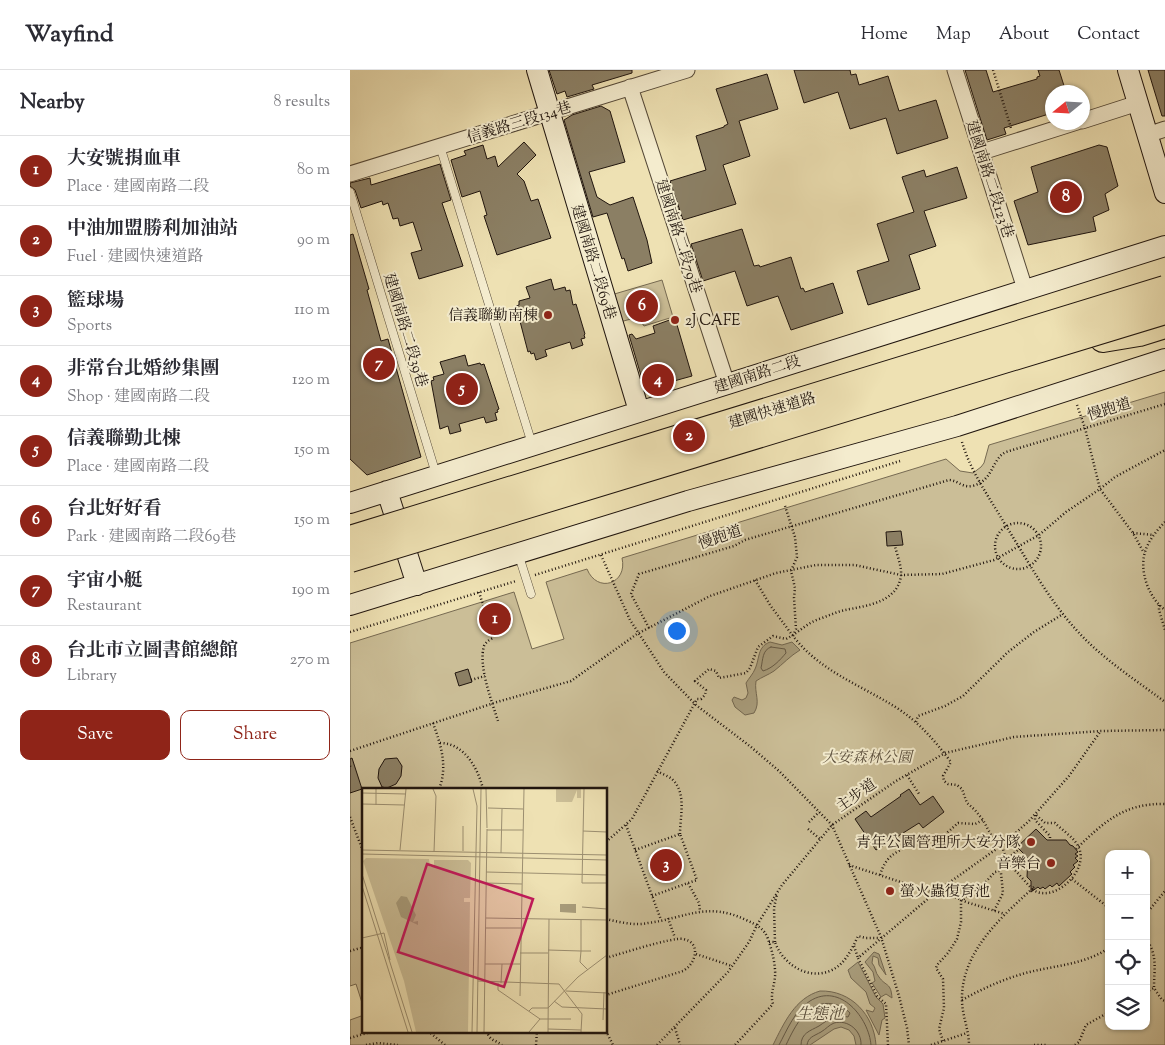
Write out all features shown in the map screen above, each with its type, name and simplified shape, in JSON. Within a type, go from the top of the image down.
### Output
[{"type":"highway","name":"建國快速道路","points":[[350,539],[1165,289]]},
{"type":"highway","name":"建國快速道路","points":[[350,559],[1165,311]]},
{"type":"highway","points":[[1029,352],[1139,333],[1165,325]]},
{"type":"street","name":"建國南路二段69巷","points":[[537,70],[639,411]]},
{"type":"street","name":"信義路三段134巷","points":[[350,174],[630,87],[651,75],[688,70]]},
{"type":"street","name":"建國南路二段123巷","points":[[955,70],[1025,288]]},
{"type":"street","points":[[1128,70],[1138,103],[1156,132],[1165,193]]},
{"type":"street","name":"建國南路二段79巷","points":[[630,87],[727,384]]},
{"type":"street","points":[[1090,118],[1138,103]]},
{"type":"street","points":[[982,152],[1053,130]]},
{"type":"street","name":"建國南路二段","points":[[350,503],[1025,288],[1165,246]]},
{"type":"street","points":[[350,605],[688,500],[957,426],[1074,398],[1165,360]]},
{"type":"street","points":[[387,491],[417,585]]},
{"type":"lane","points":[[440,146],[532,446]]},
{"type":"lane","name":"建國南路二段39巷","points":[[350,192],[436,476]]},
{"type":"lane","points":[[518,554],[531,594]]},
{"type":"path","points":[[993,70],[1016,142]]},
{"type":"path","points":[[1074,398],[1086,404]]},
{"type":"path","points":[[1074,398],[1085,428],[1100,489],[1133,533],[1144,553],[1146,583],[1150,593],[1165,610]]},
{"type":"path","name":"慢跑道","points":[[649,628],[631,594],[639,574],[734,546],[745,540],[791,526],[948,480],[954,480],[964,486],[972,486],[990,474],[1002,454],[1165,404]]},
{"type":"path","points":[[970,439],[962,442],[973,472],[1029,567],[1063,614],[1082,636],[1110,661],[1165,702]]},
{"type":"path","points":[[350,751],[493,704],[572,681],[637,634],[710,596],[776,573],[816,565],[855,565],[901,575],[942,574],[998,558],[1039,535],[1066,512],[1115,477],[1165,450]]},
{"type":"path","points":[[535,575],[905,460]]},
{"type":"path","points":[[785,506],[797,557],[792,571],[795,588],[796,629],[793,636]]},
{"type":"path","points":[[1144,553],[1165,522]]},
{"type":"path","points":[[1013,523],[1028,525],[1039,535],[1041,542],[1039,556],[1029,567],[1021,569],[1012,568],[998,558],[997,537],[1006,526],[1013,523]]},
{"type":"path","points":[[1133,533],[1154,536]]},
{"type":"path","points":[[608,840],[632,819],[694,704],[697,699],[701,699],[705,695],[706,690],[695,682],[705,671],[709,669],[716,671],[719,678],[746,673],[750,668],[758,646],[773,636],[786,639],[816,620],[844,610],[866,607],[879,602],[896,589],[901,575],[895,546]]},
{"type":"path","points":[[601,555],[621,603],[637,634],[664,672],[694,704],[751,747],[779,771],[832,825],[881,938],[899,996],[909,1045]]},
{"type":"path","points":[[350,632],[516,580]]},
{"type":"path","points":[[755,580],[770,605],[802,647],[820,663],[892,705],[916,722],[939,745],[951,762],[942,776],[944,781],[962,789],[967,803],[983,820],[991,835],[1002,845],[1006,860],[1037,893],[1046,893],[1063,887],[1072,878],[1079,868],[1082,855],[1055,823],[1045,823],[1035,814]]},
{"type":"path","points":[[479,592],[492,638],[485,644],[482,656],[485,676],[498,721]]},
{"type":"path","points":[[1159,605],[1158,610],[1165,630]]},
{"type":"path","points":[[916,722],[918,716],[945,706],[964,696],[1008,652],[1034,632],[1063,614]]},
{"type":"path","points":[[471,680],[485,676]]},
{"type":"path","points":[[433,723],[440,742],[444,766],[439,788]]},
{"type":"path","name":"主步道","points":[[657,1045],[732,966],[749,942],[777,892],[832,825],[907,775],[945,754],[1014,737],[1100,731],[1165,730]]},
{"type":"path","points":[[858,958],[936,892],[1002,845],[1035,814],[1069,776],[1100,731]]},
{"type":"path","points":[[440,742],[457,748],[466,755],[478,770],[483,788]]},
{"type":"path","points":[[652,896],[697,880],[680,834],[682,808],[680,792],[672,780],[657,771]]},
{"type":"path","points":[[907,775],[919,794]]},
{"type":"path","points":[[1077,847],[1123,810],[1142,805],[1165,804]]},
{"type":"path","points":[[809,822],[819,812]]},
{"type":"path","points":[[1035,814],[1035,820],[1050,836],[1050,840]]},
{"type":"path","points":[[350,817],[362,849]]},
{"type":"path","points":[[880,875],[887,859],[910,844],[941,846],[948,832],[958,823],[975,824],[983,820]]},
{"type":"path","points":[[626,824],[660,920]]},
{"type":"path","points":[[808,829],[820,839]]},
{"type":"path","points":[[635,850],[680,834]]},
{"type":"path","points":[[1006,860],[1019,849]]},
{"type":"path","points":[[849,865],[931,892],[942,891],[961,900],[1005,914]]},
{"type":"path","points":[[961,900],[981,887],[998,871],[1001,873],[1003,893],[994,911]]},
{"type":"path","points":[[1072,878],[1105,905]]},
{"type":"path","points":[[688,883],[699,903],[700,911]]},
{"type":"path","points":[[969,1045],[962,1000],[962,986],[974,954],[991,929],[1033,888]]},
{"type":"path","points":[[1150,909],[1165,891]]},
{"type":"path","points":[[777,892],[774,908],[775,942],[784,960],[799,970],[810,974],[818,974],[832,970],[842,963],[849,954],[858,936],[881,938]]},
{"type":"path","points":[[943,1041],[939,1029],[944,1008],[943,979],[936,968],[957,939],[961,922],[961,900]]},
{"type":"path","points":[[608,919],[648,924],[700,911],[732,914],[764,930],[769,942],[774,968],[773,1004],[735,1045]]},
{"type":"path","points":[[668,918],[676,939]]},
{"type":"path","points":[[608,957],[676,939],[689,941],[696,954],[690,967],[608,994]]},
{"type":"path","points":[[1147,940],[1153,950],[1156,960],[1154,988],[1157,994],[1165,1001]]},
{"type":"path","points":[[769,942],[775,942]]},
{"type":"path","points":[[854,945],[858,958],[877,996],[886,1004],[888,1045]]},
{"type":"path","points":[[962,1000],[976,992],[1020,974],[1070,964],[1105,950]]},
{"type":"path","points":[[696,954],[732,966]]},
{"type":"path","points":[[1150,990],[1154,988]]},
{"type":"path","points":[[1075,1045],[1079,1042],[1086,1024],[1105,1014]]},
{"type":"path","points":[[675,1028],[680,1045]]},
{"type":"path","points":[[350,1038],[371,1032]]},
{"type":"path","points":[[429,1032],[445,1045]]},
{"type":"path","points":[[487,1032],[492,1040],[502,1045]]},
{"type":"path","points":[[536,1045],[537,1032]]},
{"type":"path","points":[[606,1032],[613,1045]]},
{"type":"path","points":[[931,1045],[968,1033]]},
{"type":"path","points":[[366,1045],[378,1043],[398,1045]]},
{"type":"path","points":[[1034,1045],[1047,1045]]},
{"type":"green space","points":[[662,280],[673,317],[644,326],[638,317],[620,322],[611,295]]},
{"type":"green space","name":"大安森林公園","points":[[1165,392],[1165,1045],[350,1045],[350,1020],[362,1016],[362,1032],[608,1032],[608,788],[362,788],[362,1003],[356,984],[350,986],[350,643],[514,592],[532,649],[564,639],[546,582],[587,569],[592,577],[598,581],[610,583],[620,574],[623,567],[622,558],[946,459],[960,471],[973,473],[981,467],[989,445]]},
{"type":"water","points":[[770,642],[782,645],[792,642],[800,650],[774,671],[756,681],[756,709],[754,713],[745,715],[735,707],[732,700],[734,697],[742,700],[746,698],[748,693],[746,683],[755,669],[761,650]]},
{"type":"water","points":[[874,952],[879,954],[886,975],[879,965],[878,958],[873,956],[872,963],[878,975],[889,987],[892,998],[886,994],[881,997],[872,983],[875,981],[873,972],[865,962]]},
{"type":"water","points":[[858,962],[876,997],[883,1004],[885,1018],[882,1020],[879,1035],[866,1010],[873,1012],[875,1008],[870,1004],[866,992],[851,978],[848,970]]},
{"type":"water","name":"生態池","points":[[820,991],[842,995],[859,1006],[871,1024],[876,1045],[856,1045],[854,1036],[849,1030],[841,1027],[834,1029],[810,1045],[773,1045],[786,1020],[797,1005],[811,994]]},
{"type":"building","points":[[549,70],[632,70],[632,73],[592,85],[594,89],[567,97],[565,91],[557,94]]},
{"type":"building","points":[[794,70],[850,70],[851,75],[856,74],[859,85],[888,76],[899,111],[936,100],[948,138],[897,154],[886,118],[850,129],[838,92],[804,103]]},
{"type":"building","points":[[965,70],[986,70],[993,92],[1037,79],[1040,76],[1038,70],[1059,70],[1064,85],[1045,85],[1045,115],[1004,128],[1006,134],[987,140]]},
{"type":"building","points":[[1148,70],[1165,70],[1165,116],[1162,116]]},
{"type":"building","points":[[767,74],[778,109],[739,121],[750,156],[723,165],[736,204],[683,220],[670,181],[706,170],[696,136],[728,124],[716,89]]},
{"type":"building","points":[[601,106],[610,111],[625,162],[589,172],[597,197],[610,205],[633,197],[647,240],[652,263],[628,271],[624,258],[622,259],[607,213],[593,217],[564,120],[572,115]]},
{"type":"building","points":[[524,142],[536,155],[517,174],[524,181],[531,201],[538,199],[551,238],[497,255],[484,216],[487,215],[480,191],[462,197],[451,160],[466,155],[464,151],[483,145],[487,159],[495,156],[498,167]]},
{"type":"building","points":[[1099,145],[1107,147],[1118,186],[1105,194],[1109,210],[1093,217],[1096,231],[1028,245],[1014,201],[1038,192],[1031,167]]},
{"type":"building","points":[[440,164],[451,200],[442,203],[463,266],[419,279],[411,253],[422,250],[413,222],[400,226],[398,218],[393,219],[388,203],[383,205],[382,201],[361,208],[355,190],[350,186],[350,183],[370,178],[371,185]]},
{"type":"building","points":[[957,167],[967,198],[924,211],[936,246],[909,255],[920,289],[868,305],[857,271],[889,261],[877,224],[914,212],[902,177],[924,170],[926,177]]},
{"type":"building","points":[[742,229],[754,266],[759,265],[760,267],[791,257],[801,289],[803,288],[805,292],[833,283],[843,313],[791,330],[778,296],[747,306],[735,271],[703,281],[691,244]]},
{"type":"building","points":[[353,234],[369,289],[367,290],[381,341],[388,339],[421,457],[367,475],[350,459],[350,235]]},
{"type":"building","name":"信義聯勤南棟","points":[[551,279],[554,290],[565,287],[566,291],[570,290],[573,305],[576,304],[585,338],[581,339],[583,345],[572,349],[570,342],[545,350],[547,356],[536,360],[534,353],[528,352],[516,306],[519,305],[519,301],[530,298],[526,287]]},
{"type":"building","points":[[675,318],[692,376],[645,389],[629,335],[632,334],[636,339],[655,333],[653,326]]},
{"type":"building","points":[[465,355],[468,366],[484,364],[499,409],[495,413],[497,420],[486,423],[484,417],[459,424],[461,431],[450,434],[448,426],[440,429],[431,381],[434,380],[433,377],[444,374],[440,362]]},
{"type":"building","points":[[901,531],[903,545],[887,546],[886,532]]},
{"type":"building","points":[[468,669],[472,682],[459,686],[455,673]]},
{"type":"building","points":[[352,758],[362,789],[350,793],[350,759]]},
{"type":"building","points":[[397,758],[402,766],[401,776],[396,784],[387,788],[382,787],[378,778],[379,769],[385,759]]},
{"type":"building","points":[[909,789],[920,805],[933,796],[944,812],[923,828],[919,823],[876,850],[855,819],[866,811],[871,817]]},
{"type":"building","name":"音樂台","points":[[1036,829],[1047,840],[1066,840],[1078,852],[1075,854],[1078,856],[1075,858],[1078,861],[1073,865],[1075,867],[1070,872],[1072,874],[1059,886],[1057,883],[1045,889],[1038,887],[1031,892],[1031,881],[1027,877],[1028,858],[1017,847]]},
{"type":"place","name":"台北市立圖書館總館","points":[[1066,197]]},
{"type":"place","name":"台北好好看","points":[[642,306]]},
{"type":"place","name":"信義聯勤南棟","points":[[548,315]]},
{"type":"place","name":"2J CAFE","points":[[675,320]]},
{"type":"place","name":"宇宙小艇","points":[[379,364]]},
{"type":"place","name":"非常台北婚紗集團","points":[[658,380]]},
{"type":"place","name":"信義聯勤北棟","points":[[462,389]]},
{"type":"place","name":"中油加盟勝利加油站","points":[[689,436]]},
{"type":"place","name":"大安號捐血車","points":[[495,619]]},
{"type":"place","name":"青年公園管理所大安分隊","points":[[1031,842]]},
{"type":"place","name":"音樂台","points":[[1051,863]]},
{"type":"place","name":"籃球場","points":[[666,865]]},
{"type":"place","name":"螢火蟲復育池","points":[[890,891]]}]
